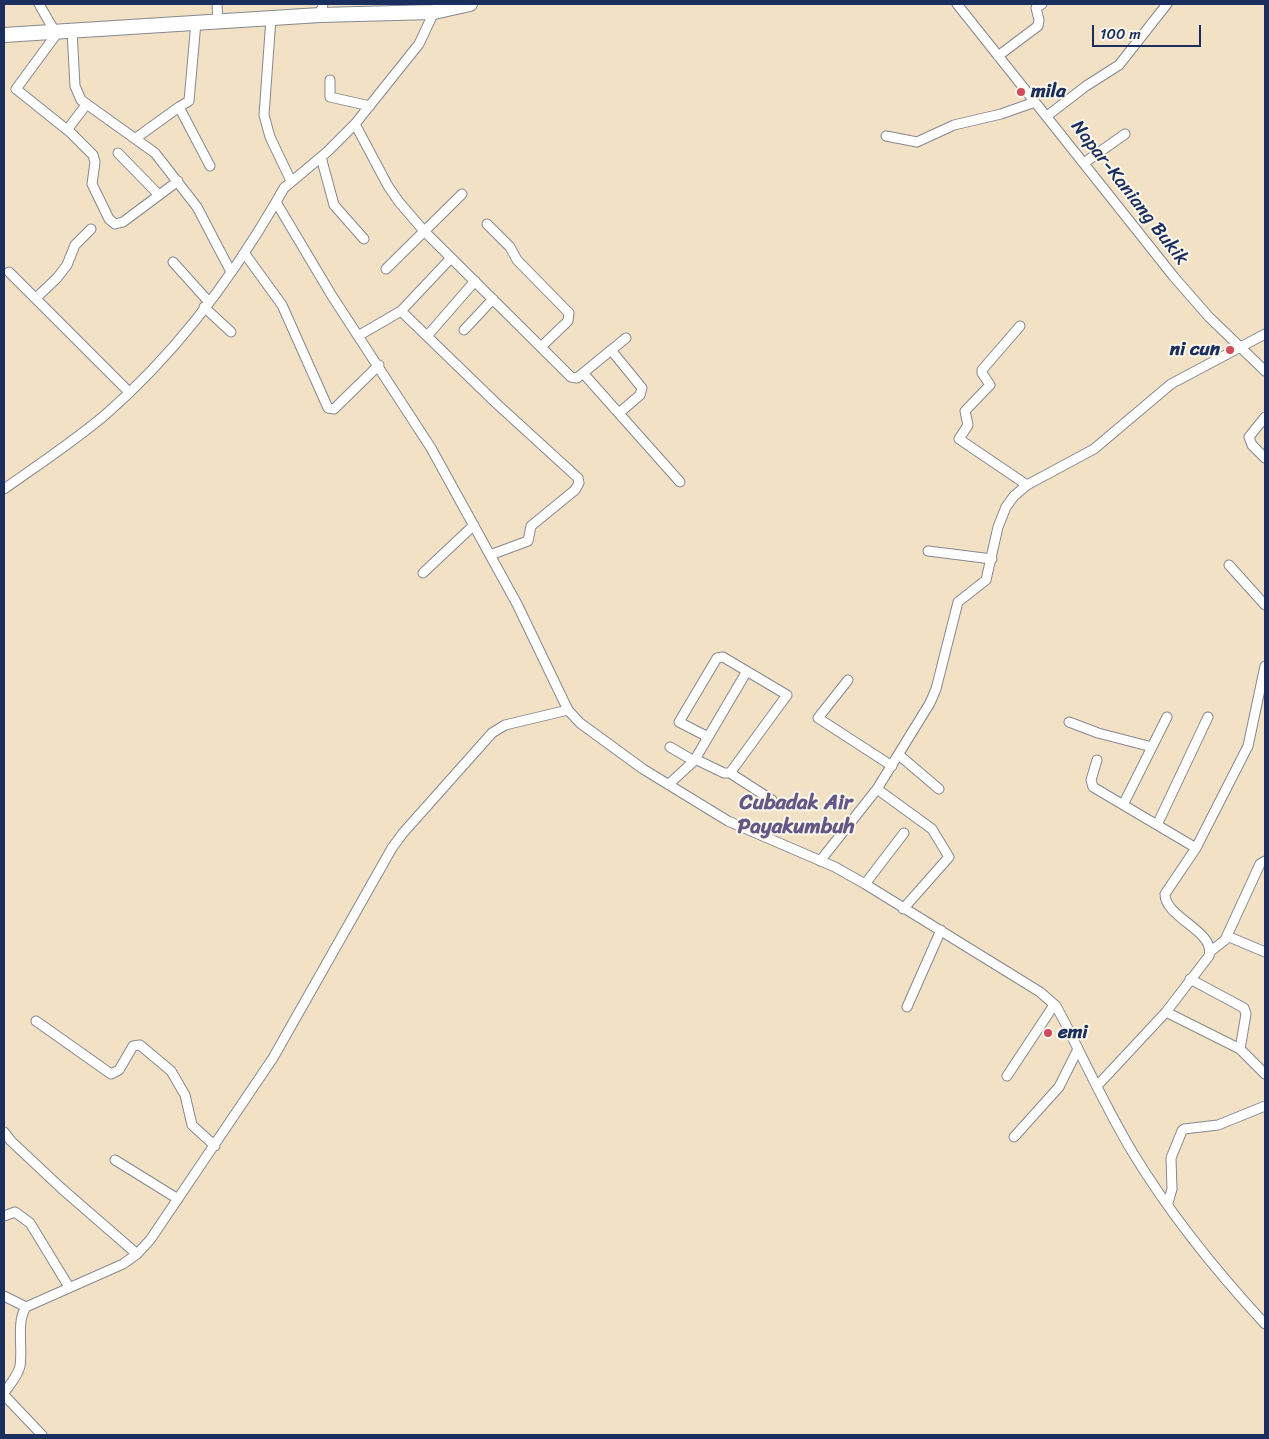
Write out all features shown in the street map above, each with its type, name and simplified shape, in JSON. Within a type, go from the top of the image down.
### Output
[{"type":"highway","points":[[4,35],[271,18],[321,9],[434,12],[470,4]]},
{"type":"street","points":[[39,4],[62,31],[77,93],[86,105],[155,153],[197,207],[231,272]]},
{"type":"street","points":[[217,4],[218,21]]},
{"type":"street","name":"Napar-Kaniang Bukik","points":[[957,4],[1174,277],[1209,317],[1265,372]]},
{"type":"street","points":[[998,56],[1038,26],[1039,20],[1036,8],[1042,4]]},
{"type":"street","points":[[1047,116],[1086,86],[1119,65],[1167,4]]},
{"type":"street","points":[[4,490],[69,443],[130,392],[183,338],[206,304],[245,254],[284,188],[321,157],[355,124],[420,44],[434,12]]},
{"type":"street","points":[[271,18],[264,115],[270,137],[291,181]]},
{"type":"street","points":[[136,138],[189,101],[196,22]]},
{"type":"street","points":[[62,31],[16,89],[67,130],[93,155],[92,184],[112,222],[123,222],[178,181]]},
{"type":"street","points":[[330,80],[330,97],[370,106]]},
{"type":"street","points":[[886,136],[911,142],[924,140],[954,125],[1001,114],[1035,102]]},
{"type":"street","points":[[67,130],[86,105]]},
{"type":"street","points":[[179,107],[210,166]]},
{"type":"street","points":[[355,124],[392,194],[424,231],[542,346],[572,378],[584,373],[626,338]]},
{"type":"street","points":[[1084,163],[1125,134]]},
{"type":"street","points":[[118,153],[159,195]]},
{"type":"street","points":[[321,157],[334,205],[364,239]]},
{"type":"street","points":[[386,269],[462,194]]},
{"type":"street","points":[[276,202],[358,336],[379,365],[431,448],[556,681],[568,710],[580,723],[604,742],[728,821],[820,861],[865,884],[1040,992],[1054,1004],[1134,1155],[1209,1260],[1265,1324]]},
{"type":"street","points":[[487,224],[510,247],[517,260],[569,313],[568,321],[542,346]]},
{"type":"street","points":[[36,298],[62,271],[75,245],[91,229]]},
{"type":"street","points":[[245,254],[282,305],[328,408],[334,409],[379,365]]},
{"type":"street","points":[[358,336],[402,311],[451,258]]},
{"type":"street","points":[[173,262],[231,332]]},
{"type":"street","points":[[9,272],[130,392]]},
{"type":"street","points":[[428,336],[475,281]]},
{"type":"street","points":[[464,330],[493,299]]},
{"type":"street","points":[[402,311],[497,404],[578,478],[579,483],[575,490],[531,526],[528,541],[490,555]]},
{"type":"street","points":[[1020,326],[982,370],[990,385],[965,411],[968,425],[959,439],[1027,486]]},
{"type":"street","points":[[820,861],[877,789],[934,697],[958,602],[986,580],[998,527],[1006,507],[1014,496],[1027,486],[1094,449],[1171,384],[1242,348],[1265,334]]},
{"type":"street","points":[[611,350],[642,388],[640,395],[619,413]]},
{"type":"street","points":[[584,373],[680,482]]},
{"type":"street","points":[[1265,417],[1249,438],[1265,458]]},
{"type":"street","points":[[423,574],[474,525]]},
{"type":"street","points":[[928,551],[992,559]]},
{"type":"street","points":[[1229,565],[1265,605]]},
{"type":"street","points":[[708,737],[679,722],[715,660],[723,657],[787,695],[730,773]]},
{"type":"street","points":[[1211,951],[1206,940],[1170,906],[1165,898],[1166,891],[1196,848],[1248,746],[1265,666]]},
{"type":"street","points":[[669,784],[694,760],[747,671]]},
{"type":"street","points":[[848,680],[818,718],[892,766]]},
{"type":"street","points":[[24,1311],[69,1287],[123,1264],[137,1254],[215,1146],[273,1058],[396,842],[492,733],[505,725],[568,710]]},
{"type":"street","points":[[1124,803],[1167,717]]},
{"type":"street","points":[[1157,825],[1208,717]]},
{"type":"street","points":[[1069,722],[1098,733],[1152,747]]},
{"type":"street","points":[[670,747],[724,773],[730,773],[772,800]]},
{"type":"street","points":[[899,755],[939,789]]},
{"type":"street","points":[[1097,760],[1092,785],[1196,848]]},
{"type":"street","points":[[877,789],[932,829],[949,856],[903,909]]},
{"type":"street","points":[[865,884],[904,832]]},
{"type":"street","points":[[1097,1086],[1166,1012],[1190,979],[1206,962],[1211,951],[1221,945],[1227,936],[1260,864],[1265,860]]},
{"type":"street","points":[[907,1007],[941,930]]},
{"type":"street","points":[[1227,936],[1265,952]]},
{"type":"street","points":[[1190,979],[1245,1010],[1240,1048]]},
{"type":"street","points":[[1007,1076],[1054,1004]]},
{"type":"street","points":[[1166,1012],[1240,1048],[1265,1074]]},
{"type":"street","points":[[36,1021],[111,1074],[119,1070],[133,1046],[140,1045],[171,1070],[185,1095],[192,1126],[215,1146]]},
{"type":"street","points":[[1014,1137],[1059,1087],[1078,1048]]},
{"type":"street","points":[[1168,1203],[1172,1189],[1171,1158],[1182,1131],[1184,1129],[1218,1125],[1265,1106]]},
{"type":"street","points":[[4,1132],[11,1141],[61,1188],[137,1254]]},
{"type":"street","points":[[116,1160],[178,1199]]},
{"type":"street","points":[[4,1216],[15,1212],[30,1223],[69,1287]]},
{"type":"street","points":[[4,1296],[24,1311]]},
{"type":"street","points":[[24,1311],[20,1365],[15,1378],[4,1394],[42,1435]]},
{"type":"place","name":"mila","points":[[1021,92]]},
{"type":"place","name":"ni cun","points":[[1230,350]]},
{"type":"place","name":"emi","points":[[1048,1033]]},
{"type":"district","name":"Cubadak Air Payakumbuh","points":[[796,816]]}]
